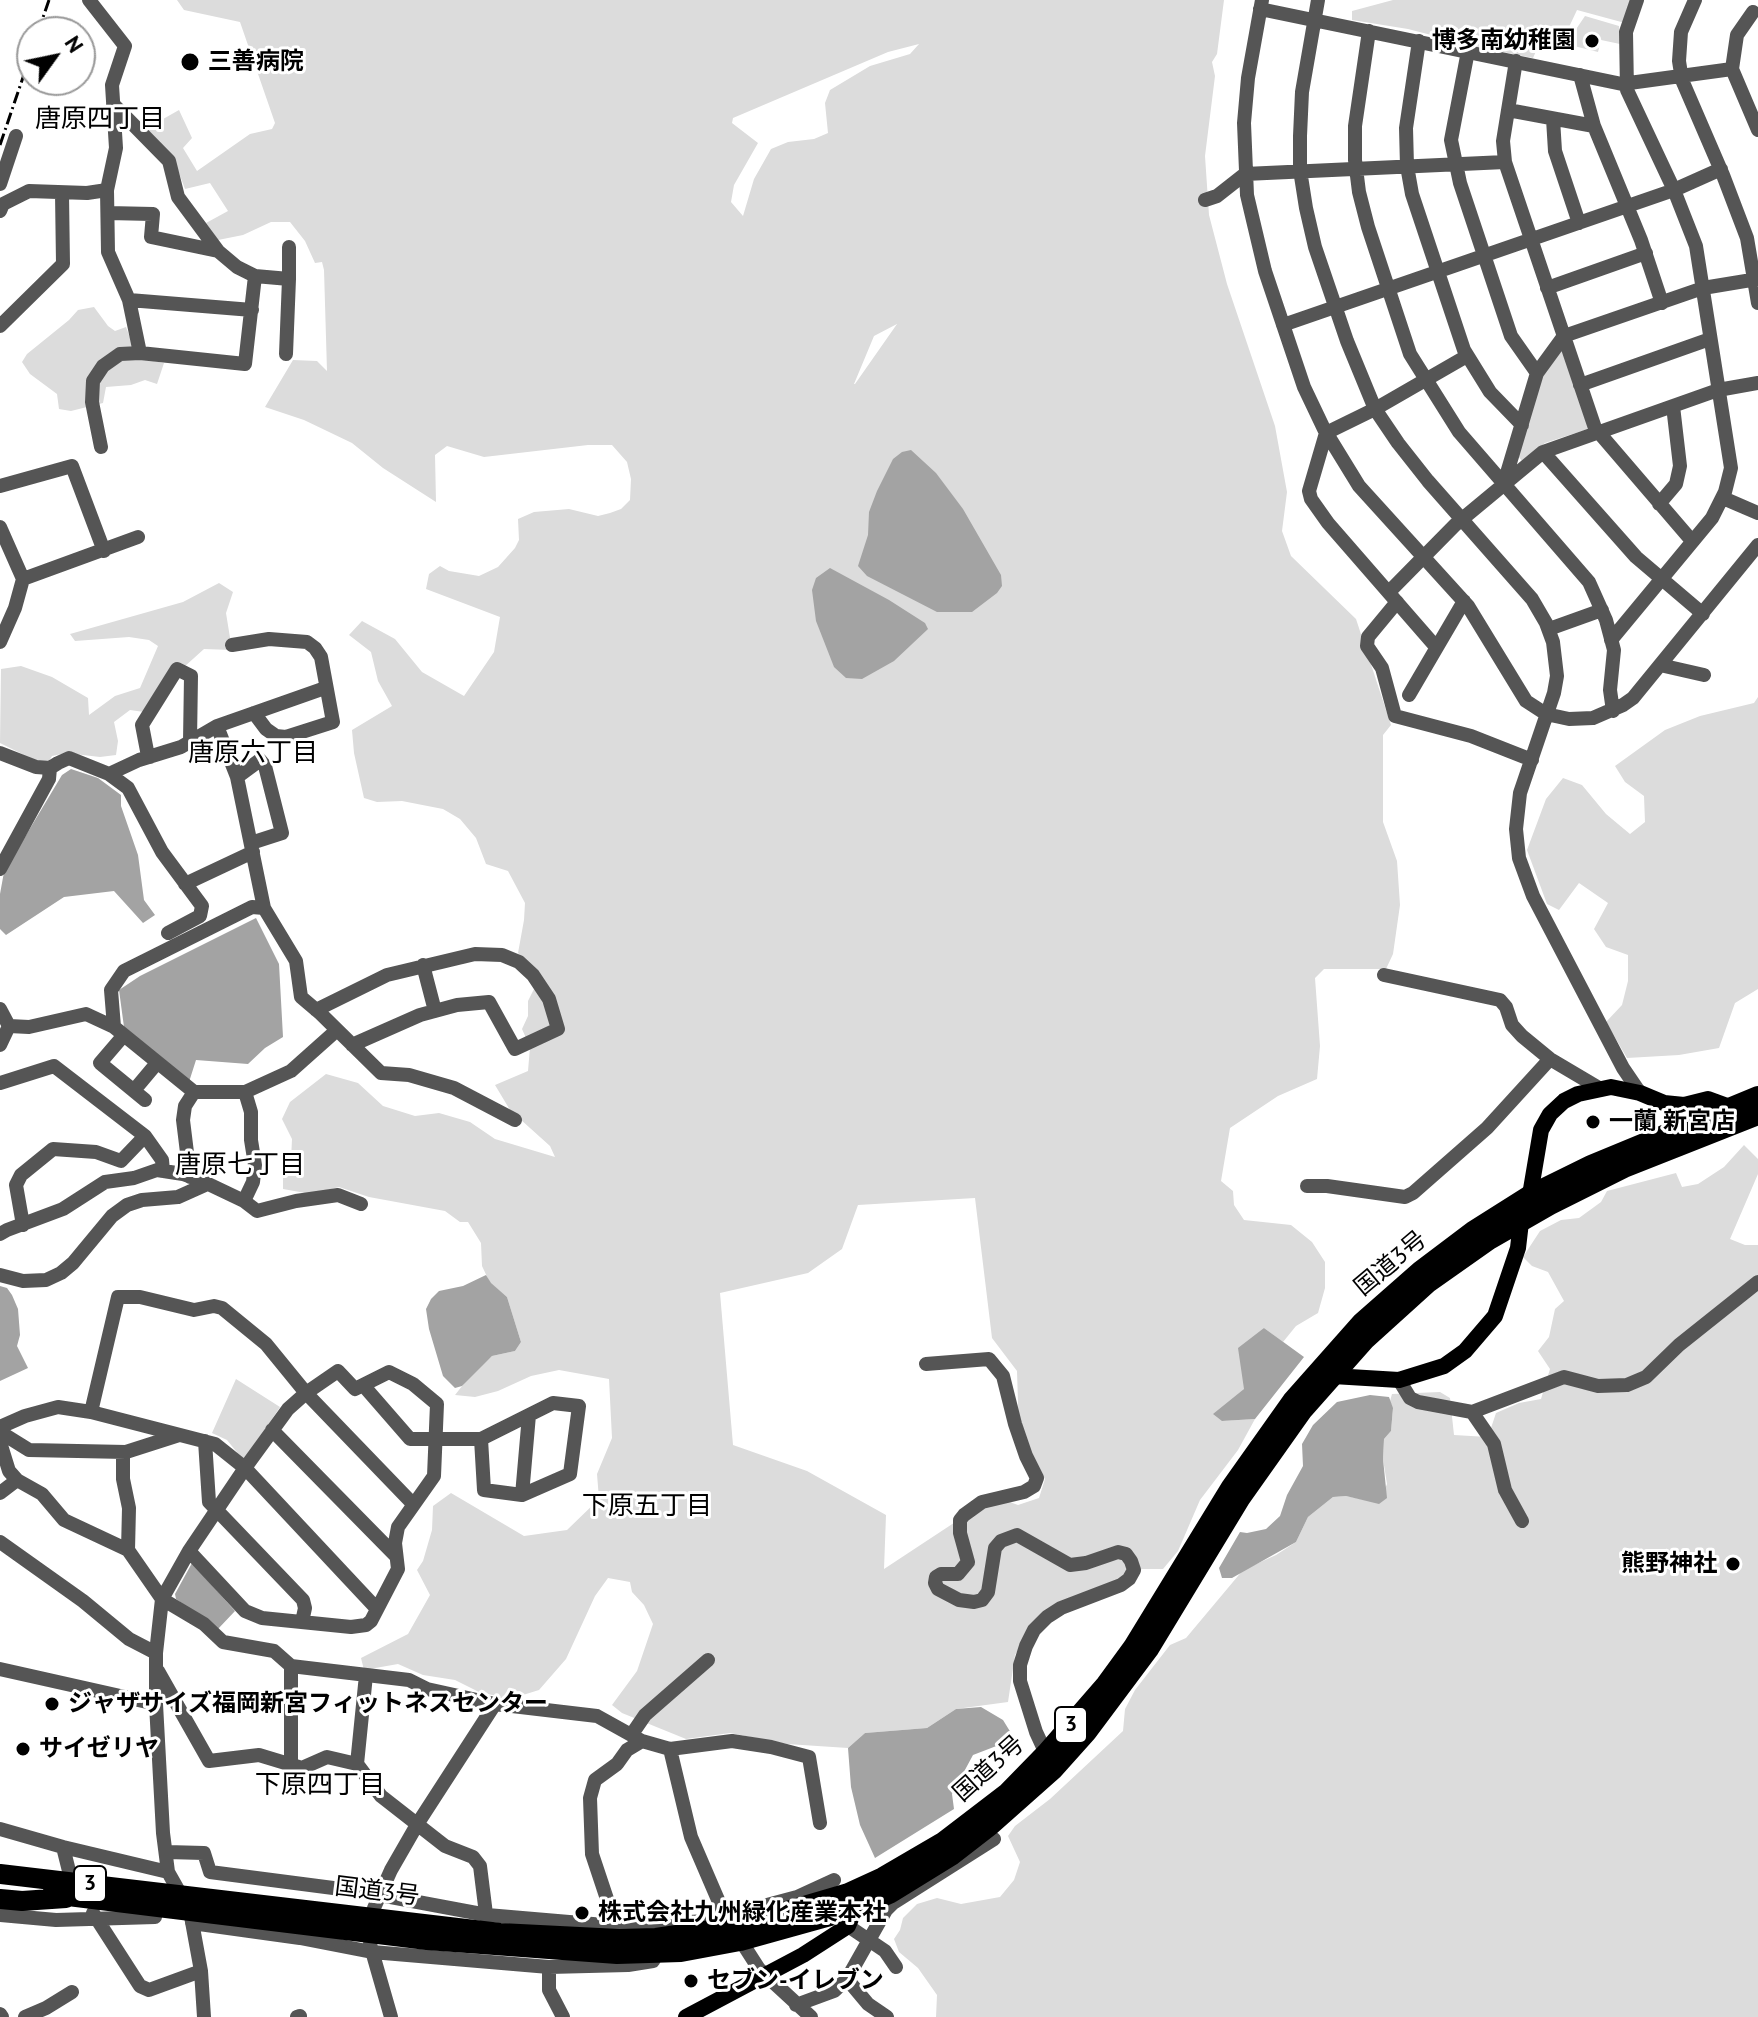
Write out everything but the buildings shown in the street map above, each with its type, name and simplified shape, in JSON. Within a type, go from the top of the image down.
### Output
[{"type":"highway","name":"国道3号","points":[[1050,1761],[1133,1647],[1231,1487],[1292,1401],[1362,1322],[1420,1271],[1473,1231],[1530,1195],[1591,1165],[1758,1096]]},
{"type":"highway","name":"国道3号","points":[[0,1888],[187,1909],[500,1933],[631,1939],[733,1928],[846,1902],[955,1834],[1087,1732],[1134,1671],[1271,1453],[1365,1340],[1428,1283],[1521,1222],[1624,1168],[1757,1117]]},
{"type":"highway","name":"国道3号","points":[[0,1874],[187,1909],[427,1940],[562,1952],[681,1952],[733,1928]]},
{"type":"highway","name":"3","points":[[0,1899],[22,1901],[78,1897]]},
{"type":"main road","points":[[1530,1195],[1541,1130],[1550,1114],[1564,1101],[1599,1088],[1611,1087],[1640,1093],[1664,1103],[1684,1105],[1708,1099],[1757,1117]]},
{"type":"main road","points":[[1333,1376],[1399,1380],[1444,1366],[1475,1343],[1495,1316],[1518,1248],[1521,1222]]},
{"type":"main road","points":[[686,2017],[803,1955],[846,1902]]},
{"type":"street","points":[[89,0],[125,46],[112,85],[116,148],[107,190],[108,252],[129,300],[140,353]]},
{"type":"street","points":[[1318,0],[1302,92],[1300,170],[1315,247],[1375,409],[1398,443],[1532,599],[1549,629],[1557,676],[1519,805],[1516,829],[1519,858],[1533,896],[1623,1068],[1640,1093]]},
{"type":"street","points":[[1611,640],[1712,518],[1723,498],[1731,468],[1696,246],[1674,190],[1627,90],[1626,32],[1637,0]]},
{"type":"street","points":[[1695,0],[1681,32],[1681,76],[1687,97],[1752,235],[1758,303]]},
{"type":"street","points":[[1742,0],[1756,14],[1737,35],[1732,69],[1758,130]]},
{"type":"street","points":[[1732,69],[1628,83],[1315,20],[1261,5],[1248,78],[1244,123],[1245,174],[1256,240],[1304,387],[1326,433],[1359,486],[1464,601],[1480,623],[1516,688],[1535,709],[1569,719],[1593,718],[1613,711],[1633,698],[1758,545]]},
{"type":"street","points":[[1369,31],[1357,106],[1356,168],[1368,227],[1410,354],[1459,432],[1589,582],[1602,610],[1614,650],[1610,690],[1613,711]]},
{"type":"street","points":[[1419,41],[1406,128],[1407,166],[1412,194],[1467,356],[1490,392],[1522,425]]},
{"type":"street","points":[[1468,51],[1451,140],[1456,164],[1511,336],[1537,373]]},
{"type":"street","points":[[1516,61],[1503,141],[1505,162],[1597,432],[1692,541]]},
{"type":"street","points":[[1580,75],[1594,126],[1646,253],[1662,303]]},
{"type":"street","points":[[113,104],[169,161],[178,197],[218,251],[237,267],[255,276],[289,279]]},
{"type":"street","points":[[1508,110],[1594,126]]},
{"type":"street","points":[[1553,119],[1555,151],[1579,223]]},
{"type":"street","points":[[16,136],[1,197],[29,191],[62,194],[107,190]]},
{"type":"street","points":[[1205,200],[1217,196],[1245,174],[1505,162]]},
{"type":"street","points":[[1283,325],[1674,190],[1721,169]]},
{"type":"street","points":[[0,326],[63,264],[62,194]]},
{"type":"street","points":[[108,213],[153,214],[151,237],[218,251]]},
{"type":"street","points":[[286,354],[289,247]]},
{"type":"street","points":[[1547,288],[1646,253]]},
{"type":"street","points":[[101,447],[92,402],[93,381],[103,366],[120,354],[140,353],[245,364],[255,276]]},
{"type":"street","points":[[1504,483],[1537,373],[1564,336],[1703,288],[1756,279]]},
{"type":"street","points":[[129,300],[252,310]]},
{"type":"street","points":[[1580,385],[1710,339]]},
{"type":"street","points":[[1436,647],[1328,523],[1309,491],[1326,433],[1375,409],[1467,356]]},
{"type":"street","points":[[1532,760],[1471,736],[1395,716],[1382,668],[1367,646],[1368,637],[1421,556],[1543,452],[1718,390],[1758,383]]},
{"type":"street","points":[[1659,504],[1676,484],[1680,466],[1673,406]]},
{"type":"street","points":[[1543,452],[1636,557],[1703,614]]},
{"type":"street","points":[[0,486],[72,466],[104,551]]},
{"type":"street","points":[[1723,498],[1758,513]]},
{"type":"street","points":[[0,527],[23,579],[15,608],[0,642]]},
{"type":"street","points":[[23,579],[138,537]]},
{"type":"street","points":[[1409,695],[1464,601]]},
{"type":"street","points":[[1549,629],[1602,610]]},
{"type":"street","points":[[232,645],[269,639],[307,642],[321,657],[333,722],[286,737],[276,736],[254,713]]},
{"type":"street","points":[[1660,665],[1704,675]]},
{"type":"street","points":[[150,757],[142,725],[177,669],[191,676],[190,741]]},
{"type":"street","points":[[109,774],[190,741],[217,726],[325,688]]},
{"type":"street","points":[[217,726],[237,777],[264,908],[296,961],[301,997],[381,1073],[409,1075],[441,1083],[515,1120]]},
{"type":"street","points":[[0,753],[36,767],[50,768],[69,758],[109,774],[128,788],[162,852],[202,906],[200,916],[168,933]]},
{"type":"street","points":[[185,884],[282,833],[265,766],[260,760],[237,777]]},
{"type":"street","points":[[0,869],[49,779],[50,768]]},
{"type":"street","points":[[157,1063],[141,1094],[100,1063],[119,1031],[111,990],[124,971],[252,907],[264,908]]},
{"type":"street","points":[[316,1010],[387,975],[475,954],[502,955],[519,962],[549,999],[558,1029],[515,1049],[489,1002],[457,1005],[420,1015],[352,1045]]},
{"type":"street","points":[[423,965],[435,1011]]},
{"type":"street","points":[[1384,975],[1500,1000],[1512,1025],[1550,1059],[1599,1088]]},
{"type":"street","points":[[0,1009],[9,1026]]},
{"type":"street","points":[[9,1026],[29,1027],[86,1014],[119,1031],[194,1092],[245,1092],[291,1071],[337,1030]]},
{"type":"street","points":[[0,1045],[9,1026]]},
{"type":"street","points":[[1307,1186],[1405,1197],[1413,1193],[1487,1128],[1550,1059]]},
{"type":"street","points":[[0,1083],[54,1066],[145,1136],[162,1160],[163,1171]]},
{"type":"street","points":[[190,1177],[183,1120],[185,1106],[194,1092]]},
{"type":"street","points":[[244,1201],[253,1182],[255,1165],[251,1112],[245,1092]]},
{"type":"street","points":[[23,1225],[16,1185],[21,1175],[53,1149],[96,1152],[121,1161],[145,1136]]},
{"type":"street","points":[[0,1234],[63,1209],[105,1182],[134,1178],[157,1170],[190,1177],[244,1201],[257,1211],[338,1195],[361,1204]]},
{"type":"street","points":[[0,1275],[23,1281],[46,1280],[73,1263],[112,1216],[127,1205],[142,1200],[178,1197],[207,1184]]},
{"type":"street","points":[[1399,1380],[1410,1398],[1418,1402],[1472,1412],[1564,1377],[1598,1386],[1627,1385],[1646,1377],[1679,1345],[1758,1282]]},
{"type":"street","points":[[91,1412],[118,1297],[140,1297],[194,1310],[214,1306],[222,1308],[266,1344],[306,1393],[413,1504]]},
{"type":"street","points":[[926,1364],[989,1359],[1003,1376],[1015,1424],[1037,1478],[1034,1486],[1024,1492],[982,1502],[964,1515],[960,1520],[960,1533],[968,1562],[958,1574],[936,1577],[938,1589],[959,1600],[982,1600],[988,1592],[995,1548],[1001,1541],[1017,1535],[1070,1565],[1118,1552],[1126,1554],[1134,1570],[1121,1585],[1061,1608],[1047,1617],[1034,1630],[1026,1646],[1020,1665],[1020,1681],[1036,1732],[1050,1761]]},
{"type":"street","points":[[189,1551],[245,1611],[262,1618],[351,1627],[366,1625],[398,1569],[398,1527],[434,1476],[437,1404],[413,1384],[389,1372],[355,1389],[338,1371],[306,1393],[288,1409],[245,1468],[189,1551],[162,1599],[156,1653],[156,1704],[163,1833],[168,1872],[187,1909],[201,1971],[204,2017]]},
{"type":"street","points":[[363,1385],[410,1439],[481,1439],[553,1403],[579,1406],[570,1474],[522,1495],[484,1490],[481,1439]]},
{"type":"street","points":[[179,1435],[123,1452],[29,1450],[0,1430],[25,1416],[58,1407],[91,1412],[205,1441],[228,1453],[245,1468],[377,1609]]},
{"type":"street","points":[[1472,1412],[1494,1444],[1505,1490],[1522,1521]]},
{"type":"street","points":[[522,1495],[529,1415]]},
{"type":"street","points":[[272,1430],[396,1556]]},
{"type":"street","points":[[205,1441],[209,1502],[303,1600],[302,1622]]},
{"type":"street","points":[[0,1442],[9,1471],[17,1480],[42,1494],[64,1520],[128,1550],[162,1599],[189,1614],[223,1642],[274,1651],[291,1666],[409,1680],[427,1689],[495,1704],[597,1716],[637,1737],[670,1749],[732,1741],[809,1757],[820,1823]]},
{"type":"street","points":[[123,1452],[123,1479],[129,1508],[128,1550]]},
{"type":"street","points":[[0,1493],[17,1480]]},
{"type":"street","points":[[0,1542],[83,1601],[129,1639],[156,1653]]},
{"type":"street","points":[[616,1926],[592,1854],[590,1798],[595,1780],[617,1764],[637,1737],[645,1715],[708,1660]]},
{"type":"street","points":[[291,1666],[291,1765]]},
{"type":"street","points":[[0,1669],[156,1704]]},
{"type":"street","points":[[158,1671],[209,1761],[259,1755],[302,1768],[327,1757],[357,1764],[381,1796],[445,1846],[473,1857],[480,1866],[487,1920]]},
{"type":"street","points":[[357,1764],[366,1675]]},
{"type":"street","points":[[376,1902],[418,1823],[495,1704]]},
{"type":"street","points":[[670,1749],[691,1837],[733,1928],[764,1974],[811,2017]]},
{"type":"street","points":[[0,1829],[168,1872]]},
{"type":"street","points":[[796,2005],[834,1991],[847,1979],[868,1939],[893,1903],[994,1839]]},
{"type":"street","points":[[63,1847],[69,1871]]},
{"type":"street","points":[[167,1852],[204,1853],[210,1872],[487,1920],[616,1926],[707,1921],[733,1928]]},
{"type":"street","points":[[846,1902],[868,1939],[885,1951],[896,1967]]},
{"type":"street","points":[[0,1915],[56,1920],[95,1915],[155,1917],[156,1906]]},
{"type":"street","points":[[187,1909],[300,1938],[549,1967],[628,1965],[653,1961],[657,1953]]},
{"type":"street","points":[[95,1915],[140,1986],[149,1990],[201,1971]]},
{"type":"street","points":[[371,1948],[391,2017]]},
{"type":"street","points":[[549,1967],[549,1990],[563,2017]]},
{"type":"street","points":[[847,1979],[868,2004],[887,2017]]},
{"type":"street","points":[[25,2017],[72,1992]]},
{"type":"shaded area","points":[[177,0],[1224,0],[1217,54],[1212,62],[1215,76],[1205,156],[1209,215],[1227,284],[1275,426],[1287,492],[1282,531],[1291,556],[1356,619],[1391,725],[1383,735],[1383,822],[1397,861],[1400,905],[1393,954],[1386,969],[1324,969],[1315,978],[1320,1046],[1317,1079],[1278,1096],[1230,1128],[1221,1181],[1233,1191],[1234,1205],[1244,1220],[1291,1225],[1312,1242],[1325,1262],[1325,1288],[1318,1313],[1296,1326],[1283,1342],[1264,1328],[1244,1389],[1222,1421],[1255,1419],[1238,1450],[1200,1500],[1178,1551],[1163,1569],[1142,1569],[1029,1632],[1015,1655],[1008,1702],[956,1709],[927,1728],[865,1733],[848,1748],[787,1744],[730,1733],[686,1739],[622,1713],[612,1705],[637,1671],[653,1624],[644,1605],[632,1592],[630,1582],[608,1578],[595,1596],[566,1659],[539,1690],[510,1699],[479,1692],[455,1680],[423,1675],[398,1664],[364,1670],[361,1658],[408,1634],[430,1595],[417,1570],[423,1561],[432,1530],[433,1506],[451,1493],[524,1536],[567,1530],[599,1499],[597,1474],[612,1438],[609,1379],[559,1370],[531,1376],[498,1391],[475,1397],[455,1395],[492,1356],[515,1351],[521,1342],[507,1297],[490,1283],[482,1266],[481,1243],[468,1222],[460,1222],[445,1211],[369,1197],[339,1187],[311,1194],[283,1189],[283,1176],[291,1160],[292,1139],[282,1119],[290,1102],[326,1074],[358,1083],[383,1106],[415,1116],[439,1113],[470,1122],[495,1139],[555,1157],[550,1146],[510,1110],[495,1085],[528,1071],[530,1047],[522,1029],[528,1016],[528,1001],[540,977],[518,953],[525,903],[508,871],[486,864],[476,838],[460,819],[443,809],[364,798],[352,730],[392,706],[378,681],[371,652],[349,635],[362,621],[395,639],[422,672],[464,696],[494,652],[500,617],[426,589],[429,574],[440,566],[449,571],[479,576],[498,567],[515,548],[519,540],[518,519],[534,512],[569,509],[598,516],[610,513],[621,509],[630,500],[631,479],[627,462],[612,445],[484,457],[447,446],[435,455],[436,502],[383,468],[352,443],[304,420],[265,407],[293,360],[317,361],[327,371],[324,270],[322,262],[315,263],[305,241],[290,222],[271,222],[243,235],[218,240],[206,223],[228,211],[210,183],[185,189],[173,157],[148,134],[149,127],[179,110],[192,138],[183,148],[197,171],[250,134],[272,129],[275,123],[240,22],[184,10]],"holes":[[[919,44],[910,54],[870,66],[830,90],[825,103],[828,133],[771,149],[754,179],[743,216],[731,202],[734,185],[758,143],[732,123],[733,118],[888,52]],[[897,324],[854,384],[874,336]],[[975,1198],[992,1338],[1017,1371],[1019,1433],[1045,1479],[1039,1498],[1018,1505],[1007,1501],[972,1511],[884,1569],[886,1515],[807,1471],[733,1445],[720,1293],[808,1273],[842,1249],[858,1205]]]},
{"type":"shaded area","points":[[1393,0],[1633,0],[1625,23],[1577,10],[1562,42],[1541,40],[1533,58],[1443,40],[1408,29],[1352,20],[1352,11]]},
{"type":"shaded area","points":[[1585,16],[1619,26],[1620,44],[1601,40],[1598,52],[1566,44]]},
{"type":"shaded area","points":[[94,307],[115,331],[126,327],[134,348],[148,360],[164,363],[157,384],[145,380],[131,385],[106,387],[103,403],[71,411],[59,409],[57,394],[30,374],[22,362],[27,354],[78,310]]},
{"type":"shaded area","points":[[1560,348],[1564,349],[1591,428],[1545,443],[1522,461],[1518,456],[1543,371]]},
{"type":"shaded area","points":[[911,450],[936,473],[963,509],[1001,575],[1002,586],[997,593],[972,612],[937,612],[867,576],[858,566],[868,535],[869,512],[877,491],[893,459]]},
{"type":"shaded area","points":[[830,568],[889,600],[925,623],[928,629],[894,661],[862,679],[846,678],[834,667],[816,621],[812,590],[816,578]]},
{"type":"shaded area","points":[[219,583],[233,592],[226,613],[232,650],[204,649],[163,686],[144,712],[130,710],[114,722],[118,741],[116,755],[100,757],[66,753],[52,756],[46,766],[0,743],[1,669],[21,666],[52,677],[88,698],[89,715],[115,696],[140,688],[158,646],[149,640],[129,637],[75,641],[70,634],[183,602]]},
{"type":"shaded area","points":[[1758,697],[1758,989],[1735,1003],[1719,1048],[1679,1055],[1627,1058],[1606,1022],[1622,1005],[1628,981],[1628,955],[1606,947],[1594,929],[1608,903],[1579,883],[1559,910],[1547,904],[1527,850],[1546,799],[1563,778],[1582,785],[1606,814],[1630,834],[1645,822],[1644,796],[1625,782],[1615,766],[1665,730],[1700,716],[1754,703]]},
{"type":"shaded area","points":[[71,769],[98,778],[121,795],[121,806],[138,855],[144,900],[155,915],[143,923],[114,891],[64,897],[6,935],[0,929],[0,894],[4,872],[62,775]]},
{"type":"shaded area","points":[[256,918],[279,964],[283,1037],[248,1064],[196,1060],[189,1082],[124,1027],[119,990],[140,976]]},
{"type":"shaded area","points":[[1744,1145],[1758,1159],[1758,1174],[1730,1239],[1745,1245],[1758,1245],[1758,2017],[936,2017],[937,1995],[918,1968],[899,1952],[894,1939],[903,1918],[917,1904],[937,1898],[961,1904],[1000,1897],[1014,1880],[1020,1862],[1008,1836],[1015,1826],[1050,1799],[1123,1731],[1125,1709],[1135,1690],[1170,1645],[1186,1638],[1243,1570],[1296,1542],[1308,1517],[1333,1497],[1346,1496],[1379,1503],[1387,1484],[1384,1439],[1391,1431],[1392,1394],[1440,1392],[1450,1398],[1454,1435],[1488,1437],[1496,1413],[1519,1403],[1541,1399],[1550,1369],[1538,1351],[1549,1337],[1555,1309],[1564,1301],[1548,1272],[1532,1266],[1523,1257],[1540,1231],[1561,1220],[1579,1218],[1601,1202],[1607,1191],[1676,1173],[1682,1187],[1698,1184],[1724,1167]]},
{"type":"shaded area","points":[[486,1275],[507,1297],[521,1342],[515,1351],[492,1356],[462,1386],[455,1388],[443,1376],[426,1309],[439,1291],[463,1286]]},
{"type":"shaded area","points":[[0,1286],[7,1288],[18,1309],[20,1335],[17,1346],[28,1368],[0,1381]]},
{"type":"shaded area","points":[[1264,1328],[1304,1357],[1255,1419],[1222,1421],[1213,1414],[1244,1389],[1238,1348]]},
{"type":"shaded area","points":[[236,1379],[280,1407],[244,1461],[227,1440],[212,1433]]},
{"type":"shaded area","points":[[1370,1395],[1389,1397],[1393,1408],[1391,1431],[1384,1439],[1387,1498],[1379,1504],[1346,1496],[1333,1497],[1308,1517],[1296,1542],[1232,1578],[1222,1578],[1219,1568],[1240,1532],[1266,1529],[1280,1516],[1287,1495],[1303,1466],[1302,1444],[1313,1425],[1337,1402]]},
{"type":"shaded area","points":[[192,1563],[235,1611],[218,1629],[176,1599],[175,1594]]},
{"type":"shaded area","points":[[981,1707],[1003,1720],[1011,1733],[999,1745],[973,1755],[952,1794],[954,1809],[875,1858],[860,1825],[851,1787],[848,1748],[865,1733],[927,1728],[956,1709]]},
{"type":"railway","points":[[44,16],[49,0]]},
{"type":"railway","points":[[0,145],[17,96]]},
{"type":"place","name":"博多南幼稚園","points":[[1592,41]]},
{"type":"place","name":"三善病院","points":[[190,62]]},
{"type":"place","name":"一蘭 新宮店","points":[[1593,1122]]},
{"type":"place","name":"熊野神社","points":[[1733,1564]]},
{"type":"place","name":"ジャザサイズ福岡新宮フィットネスセンター","points":[[52,1704]]},
{"type":"place","name":"サイゼリヤ","points":[[23,1749]]},
{"type":"place","name":"株式会社九州緑化産業本社","points":[[582,1913]]},
{"type":"place","name":"セブン-イレブン","points":[[691,1981]]},
{"type":"district","name":"唐原四丁目","points":[[100,120]]},
{"type":"district","name":"唐原六丁目","points":[[253,754]]},
{"type":"district","name":"唐原七丁目","points":[[240,1166]]},
{"type":"district","name":"下原五丁目","points":[[647,1507]]},
{"type":"district","name":"下原四丁目","points":[[320,1786]]}]
